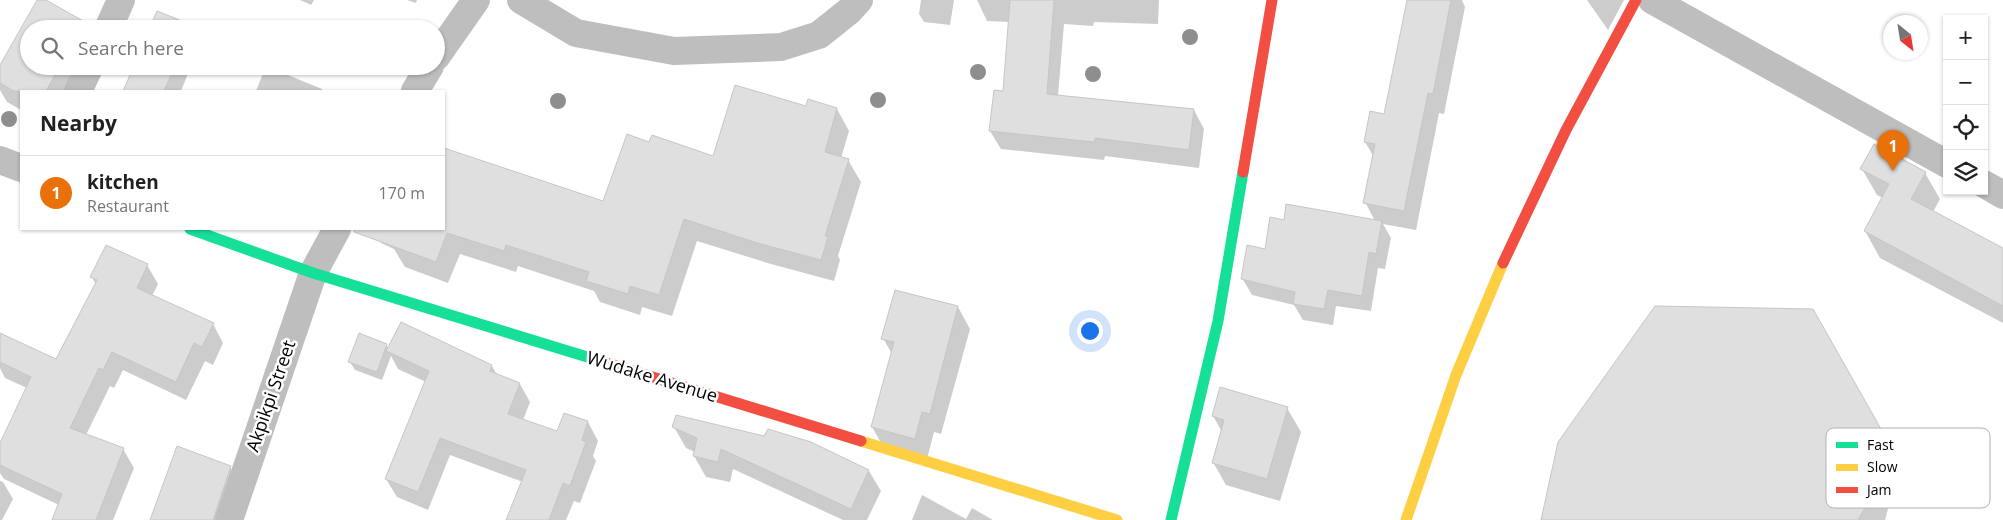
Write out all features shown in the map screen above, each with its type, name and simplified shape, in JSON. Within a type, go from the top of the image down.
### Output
[{"type":"street","points":[[112,20],[121,0]]},
{"type":"street","points":[[445,44],[476,0]]},
{"type":"street","points":[[522,0],[576,33],[674,51],[781,47],[818,35],[849,11],[859,0]]},
{"type":"street","points":[[1171,520],[1218,321],[1272,0]]},
{"type":"street","points":[[1406,520],[1463,356],[1516,236],[1598,70],[1636,0]]},
{"type":"street","points":[[1652,0],[1943,162]]},
{"type":"street","points":[[78,90],[86,75]]},
{"type":"street","points":[[416,90],[425,75]]},
{"type":"street","points":[[0,160],[20,168]]},
{"type":"street","points":[[1988,186],[2003,195]]},
{"type":"street","name":"Wudake Avenue","points":[[193,230],[314,273],[1117,520]]},
{"type":"street","name":"Akpikpi Street","points":[[229,520],[314,273],[336,230]]},
{"type":"building","points":[[37,0],[46,0],[81,20],[26,20]]},
{"type":"building","points":[[1010,0],[1054,0],[1047,94],[1194,109],[1189,150],[1095,138],[1094,142],[989,131],[994,90],[1003,91]]},
{"type":"building","points":[[1407,0],[1451,0],[1433,94],[1428,93],[1404,211],[1363,203],[1375,144],[1364,142],[1370,111],[1384,114]]},
{"type":"building","points":[[157,11],[180,20],[153,20]]},
{"type":"building","points":[[20,30],[20,75],[55,75],[47,90],[14,91],[0,83],[0,65]]},
{"type":"building","points":[[130,75],[171,75],[164,90],[123,90]]},
{"type":"building","points":[[735,85],[806,106],[808,99],[837,108],[825,152],[849,159],[825,236],[828,237],[821,260],[757,243],[684,219],[659,295],[630,286],[628,294],[586,281],[589,272],[506,245],[504,251],[447,233],[436,262],[354,232],[355,230],[445,230],[445,148],[603,201],[627,134],[649,142],[652,135],[713,156]]},
{"type":"building","points":[[1874,144],[1926,172],[1911,199],[2003,248],[2003,306],[1864,231],[1889,184],[1860,169]]},
{"type":"building","points":[[1286,204],[1382,221],[1376,254],[1369,252],[1362,296],[1328,290],[1324,309],[1293,304],[1295,292],[1241,279],[1247,245],[1265,249],[1270,217],[1284,220]]},
{"type":"building","points":[[106,245],[148,264],[137,288],[214,323],[202,347],[194,343],[176,382],[112,352],[103,370],[99,368],[70,428],[124,448],[96,520],[52,520],[62,494],[0,465],[0,443],[31,377],[0,362],[0,333],[56,359],[97,280],[90,277]]},
{"type":"building","points":[[895,290],[958,306],[930,414],[922,412],[915,439],[871,427],[894,342],[881,339]]},
{"type":"building","points":[[1655,306],[1813,309],[1880,428],[1826,428],[1826,508],[1865,508],[1858,520],[1541,520],[1558,442]]},
{"type":"building","points":[[401,322],[492,365],[490,371],[520,383],[508,414],[557,431],[564,413],[588,421],[582,440],[586,442],[570,486],[563,483],[549,520],[506,520],[526,470],[440,438],[418,492],[385,479],[429,371],[386,351]]},
{"type":"building","points":[[359,333],[387,344],[377,372],[348,362]]},
{"type":"building","points":[[1220,387],[1288,407],[1267,479],[1212,463],[1224,420],[1212,416]]},
{"type":"building","points":[[676,415],[764,436],[768,429],[811,442],[869,470],[851,509],[721,449],[718,462],[693,456],[697,438],[672,427]]},
{"type":"building","points":[[177,446],[231,466],[213,520],[150,520]]},
{"type":"traffic: fast","points":[[1171,520],[1218,321],[1243,172]]},
{"type":"traffic: fast","points":[[193,230],[313,273],[607,363]]},
{"type":"traffic: slow","points":[[1406,520],[1456,375],[1503,263]]},
{"type":"traffic: slow","points":[[861,441],[1117,520]]},
{"type":"traffic: jam","points":[[1243,172],[1272,0]]},
{"type":"traffic: jam","points":[[1503,263],[1566,130],[1636,0]]},
{"type":"traffic: jam","points":[[607,363],[861,441]]},
{"type":"place","name":"kitchen","points":[[1893,171]]}]
